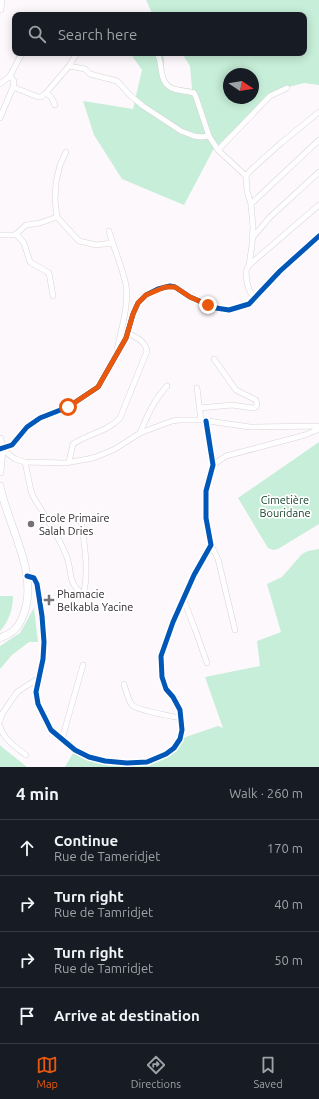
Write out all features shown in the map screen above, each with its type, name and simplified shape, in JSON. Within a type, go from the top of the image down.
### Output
[{"type":"main road","points":[[0,0],[0,9]]},
{"type":"main road","points":[[0,439],[0,472]]},
{"type":"main road","points":[[0,486],[23,558],[27,576],[28,600],[22,620],[14,630],[0,638]]},
{"type":"street","points":[[0,84],[10,76],[20,56]]},
{"type":"street","points":[[13,87],[41,97],[69,66],[75,56]]},
{"type":"street","points":[[158,56],[162,78],[166,84],[173,88],[194,93],[209,136],[218,150],[246,176],[247,191],[252,204],[253,237],[249,265],[246,271],[246,283],[250,292],[255,297]]},
{"type":"street","points":[[69,66],[85,69],[90,74],[117,81],[143,106],[181,130],[194,136],[209,136]]},
{"type":"street","points":[[0,118],[13,87],[14,81],[10,76]]},
{"type":"street","points":[[218,150],[270,96],[287,88]]},
{"type":"street","points":[[46,93],[51,97],[55,105]]},
{"type":"street","points":[[246,176],[281,143],[319,112]]},
{"type":"street","points":[[252,204],[319,140]]},
{"type":"street","points":[[66,152],[60,165],[56,182],[55,200],[57,216],[79,241],[96,245],[112,243]]},
{"type":"street","points":[[253,237],[270,217],[319,172]]},
{"type":"street","points":[[249,265],[319,205]]},
{"type":"street","points":[[0,235],[15,235],[26,225],[40,223],[57,216]]},
{"type":"street","points":[[109,231],[112,243],[118,256],[126,287],[125,313],[116,355]]},
{"type":"street","points":[[16,234],[24,243],[30,262],[49,273],[53,296]]},
{"type":"street","points":[[1,449],[12,445],[28,427],[40,418],[68,407],[98,387],[126,338],[138,303],[146,295],[158,289],[170,286],[180,289],[190,297],[216,308],[229,310],[249,304],[290,262],[319,236]]},
{"type":"street","points":[[69,462],[70,453],[74,444],[81,439],[114,425],[120,418],[147,351],[142,340],[128,333]]},
{"type":"street","points":[[200,408],[232,405],[253,408],[256,407],[257,404],[256,400],[236,390],[214,359]]},
{"type":"street","points":[[140,433],[147,415],[159,395],[167,386]]},
{"type":"street","points":[[197,388],[213,465],[206,491],[206,518],[211,545],[218,559],[235,630]]},
{"type":"street","points":[[1,449],[15,459],[25,462],[69,462],[88,460],[115,449],[140,433],[172,421],[204,421],[250,427],[319,428]]},
{"type":"street","points":[[213,465],[226,456],[305,435],[319,428]]},
{"type":"street","points":[[25,462],[31,491],[34,498],[67,556],[73,584],[83,594],[86,582],[86,557],[81,518]]},
{"type":"street","points":[[27,576],[34,578],[37,584],[42,616],[43,659],[36,692],[38,704],[51,730],[75,750],[89,757],[127,764],[147,762],[166,754],[174,748],[180,739],[182,730],[180,710],[173,697],[166,689],[162,677],[161,656],[173,622],[184,601],[194,575],[211,545]]},
{"type":"street","points":[[184,601],[207,663]]},
{"type":"street","points":[[62,739],[83,665]]},
{"type":"street","points":[[0,721],[2,714],[18,692],[39,678]]},
{"type":"street","points":[[124,684],[131,704],[134,706],[143,710],[181,718]]},
{"type":"street","points":[[0,726],[1,731],[10,742],[26,755]]},
{"type":"green space","points":[[146,0],[319,0],[319,85],[304,83],[273,91],[213,150],[184,205],[122,179],[94,135],[83,101],[133,109],[142,70],[132,56],[163,56],[164,75],[169,84],[192,89],[190,66],[184,56],[307,56],[307,12],[152,12]]},
{"type":"green space","name":"Cimetière Bouridane","points":[[319,442],[319,524],[278,549],[273,550],[268,548],[238,498]]},
{"type":"green space","points":[[319,549],[319,767],[65,767],[75,750],[105,761],[147,762],[166,754],[180,739],[218,726],[223,728],[205,677],[260,666],[257,641],[281,632],[267,584],[282,577],[302,554]]},
{"type":"green space","points":[[0,596],[13,596],[10,615],[0,631]]},
{"type":"green space","points":[[34,608],[38,642],[29,642],[12,655],[0,669],[0,646],[20,633]]},
{"type":"green space","points":[[0,745],[2,747],[27,767],[0,767]]},
{"type":"cycle path","points":[[0,449],[12,445],[27,427],[40,418],[68,407],[98,387],[126,338],[138,303],[146,295],[158,289],[170,286],[175,287],[190,297],[216,308],[229,310],[249,304],[280,271],[319,236]]},
{"type":"cycle path","points":[[27,576],[34,578],[37,584],[42,616],[44,642],[43,659],[36,692],[38,704],[51,730],[75,750],[89,757],[105,761],[127,763],[147,762],[166,754],[174,748],[180,739],[182,730],[180,710],[173,697],[166,689],[162,677],[161,656],[173,622],[194,575],[211,545],[206,518],[206,491],[213,465],[206,421]]},
{"type":"place","name":"Ecole Primaire Salah Dries","points":[[31,524]]},
{"type":"place","name":"Phamacie Belkabla Yacine","points":[[49,600]]},
{"type":"route","points":[[68,407],[98,387],[126,338],[138,303],[146,295],[158,289],[170,286],[175,287],[190,297],[208,305]]}]
